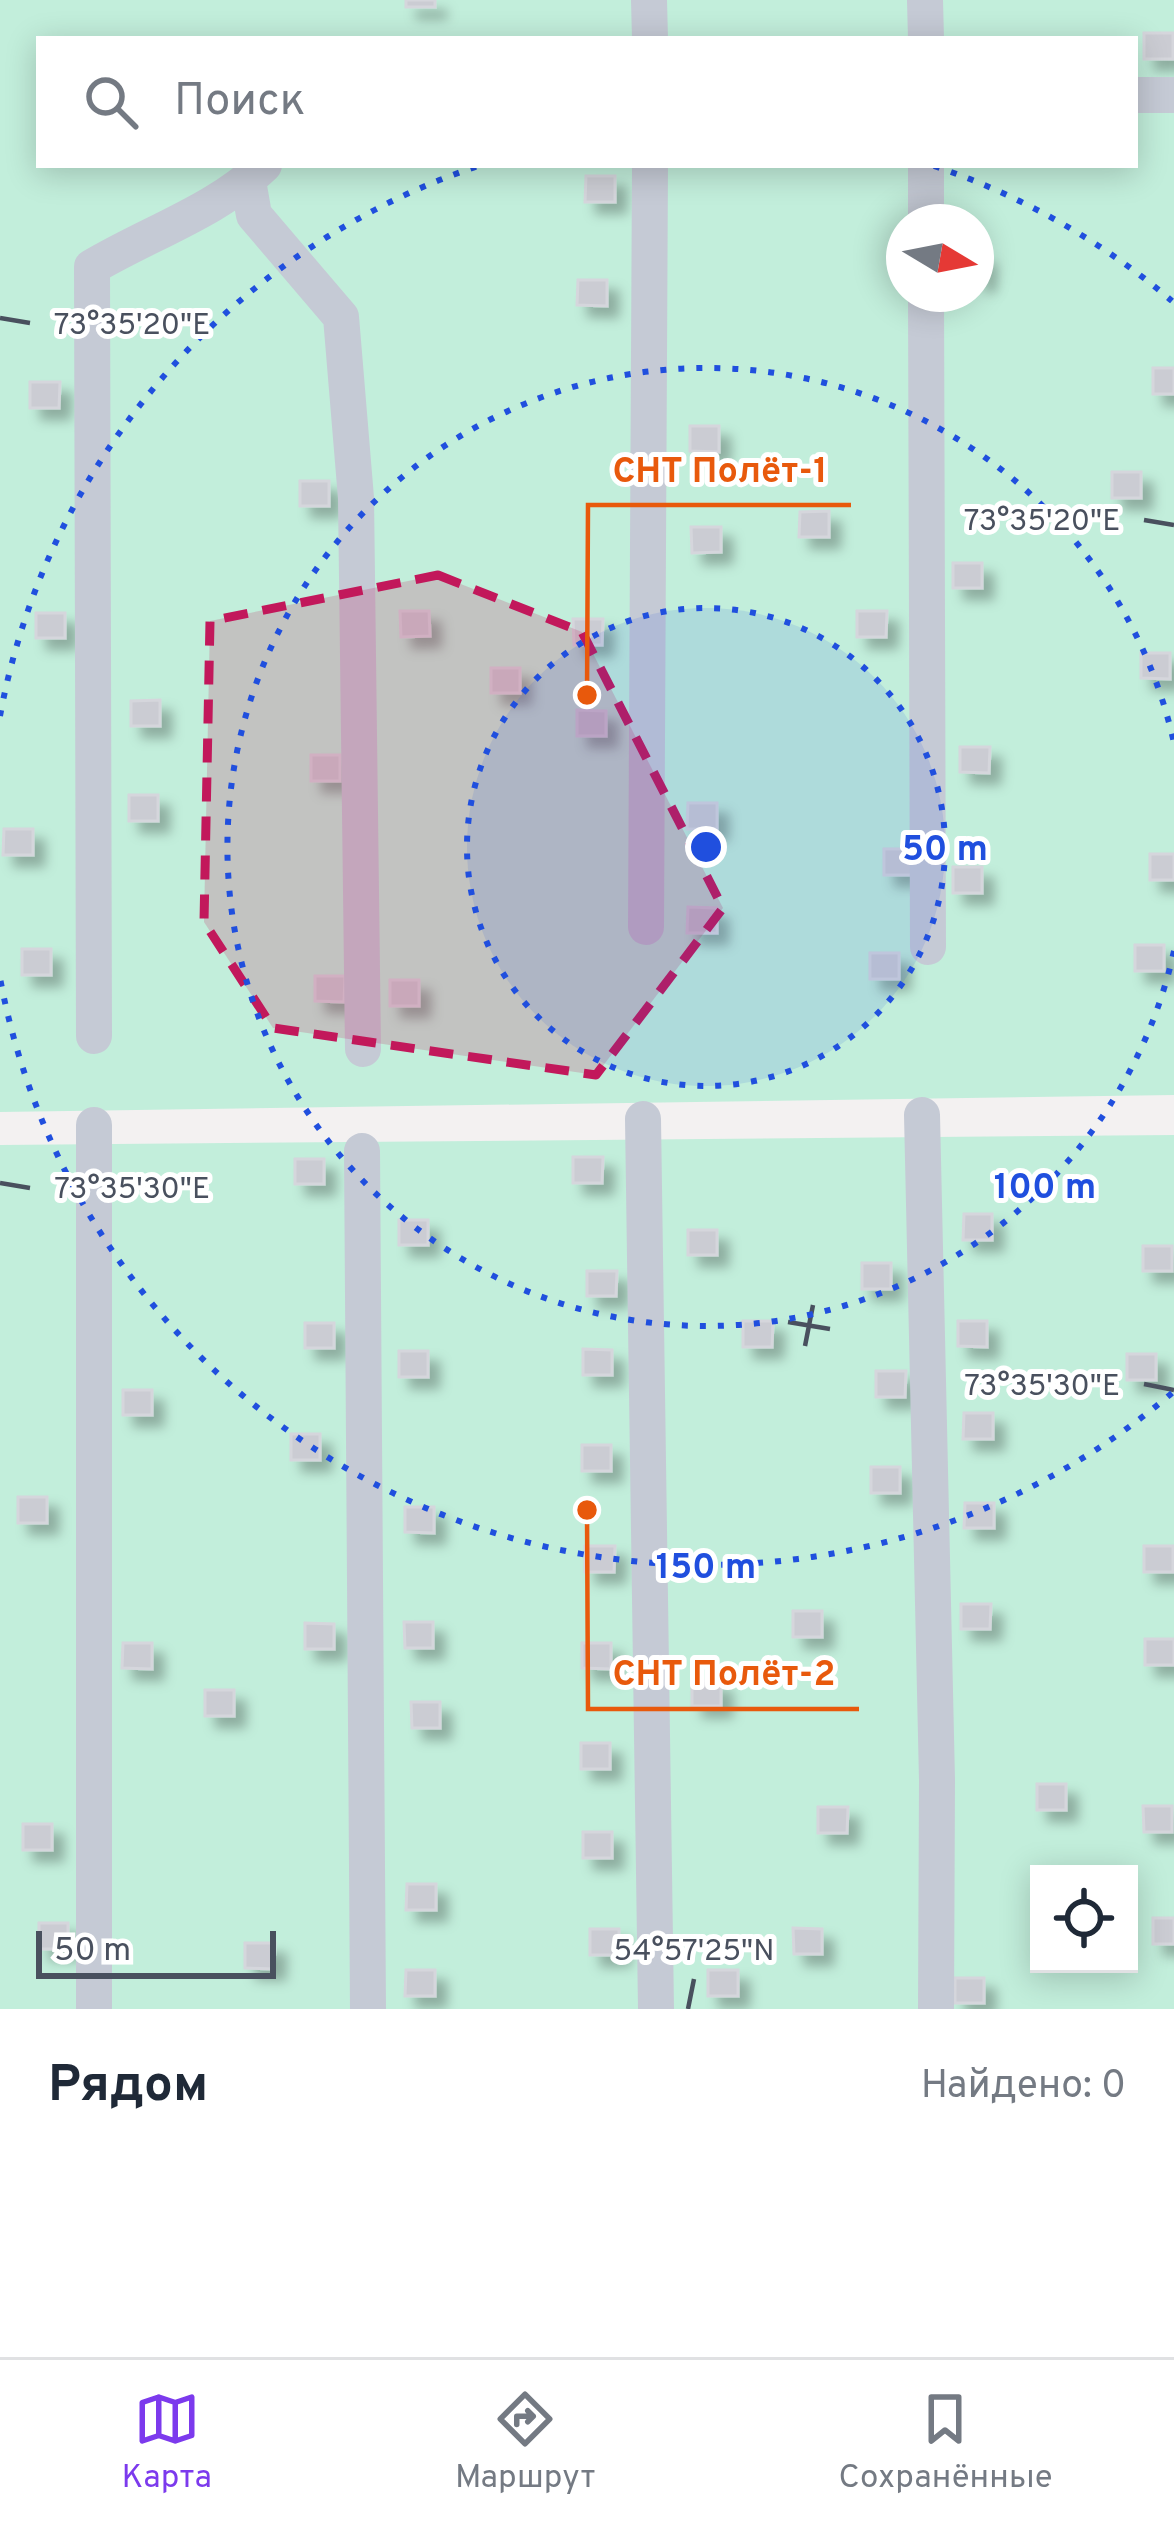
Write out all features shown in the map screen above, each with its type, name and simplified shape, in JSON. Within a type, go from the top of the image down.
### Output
[{"type":"street","points":[[649,0],[650,36]]},
{"type":"street","points":[[925,0],[926,36]]},
{"type":"street","points":[[1138,95],[1174,95]]},
{"type":"street","points":[[646,927],[650,168]]},
{"type":"street","points":[[926,168],[926,204]]},
{"type":"street","points":[[94,1036],[92,267],[256,173]]},
{"type":"street","points":[[256,173],[254,215],[341,317],[356,498],[363,1049]]},
{"type":"street","points":[[926,312],[928,947]]},
{"type":"street","points":[[922,1114],[937,1780],[936,2009]]},
{"type":"street","points":[[643,1119],[656,2009]]},
{"type":"street","points":[[94,1125],[94,2009]]},
{"type":"street","points":[[362,1151],[368,2009]]},
{"type":"highlighted area","points":[[438,575],[582,632],[723,908],[596,1075],[273,1028],[204,922],[210,621]]},
{"type":"green space","points":[[0,0],[1174,0],[1174,1095],[0,1112]]},
{"type":"green space","points":[[1174,1135],[1174,2009],[0,2009],[0,1145]]},
{"type":"building","points":[[406,0],[435,0],[435,7],[406,7]]},
{"type":"building","points":[[1144,33],[1173,33],[1173,59],[1144,59]]},
{"type":"building","points":[[586,176],[615,176],[615,202],[585,202]]},
{"type":"building","points":[[578,280],[607,280],[607,306],[577,305]]},
{"type":"building","points":[[1153,368],[1174,368],[1174,394],[1153,394]]},
{"type":"building","points":[[30,382],[60,382],[59,408],[30,408]]},
{"type":"building","points":[[690,426],[719,426],[719,452],[690,451]]},
{"type":"building","points":[[1112,472],[1141,472],[1141,498],[1112,498]]},
{"type":"building","points":[[300,481],[329,481],[329,506],[300,506]]},
{"type":"building","points":[[829,511],[829,537],[799,537],[800,512]]},
{"type":"building","points":[[691,527],[721,527],[721,552],[692,553]]},
{"type":"building","points":[[953,563],[982,563],[982,588],[953,588]]},
{"type":"building","points":[[400,611],[429,611],[430,636],[401,637]]},
{"type":"building","points":[[857,611],[887,611],[886,637],[857,637]]},
{"type":"building","points":[[36,613],[65,613],[65,638],[36,638]]},
{"type":"building","points":[[573,619],[603,619],[602,645],[574,645]]},
{"type":"building","points":[[1141,653],[1170,653],[1170,679],[1141,678]]},
{"type":"building","points":[[491,668],[520,668],[520,693],[491,693]]},
{"type":"building","points":[[160,700],[160,726],[131,726],[131,701]]},
{"type":"building","points":[[577,710],[606,711],[606,736],[577,736]]},
{"type":"building","points":[[960,747],[990,747],[989,773],[960,772]]},
{"type":"building","points":[[311,755],[340,755],[340,781],[311,781]]},
{"type":"building","points":[[129,795],[158,795],[158,821],[129,821]]},
{"type":"building","points":[[688,803],[717,803],[717,829],[687,829]]},
{"type":"building","points":[[4,829],[33,829],[33,855],[3,855]]},
{"type":"building","points":[[884,849],[913,849],[913,875],[884,875]]},
{"type":"building","points":[[1150,854],[1174,854],[1174,880],[1150,880]]},
{"type":"building","points":[[953,867],[982,867],[982,893],[953,893]]},
{"type":"building","points":[[688,907],[717,908],[717,933],[687,933]]},
{"type":"building","points":[[1135,945],[1164,945],[1164,971],[1135,971]]},
{"type":"building","points":[[22,949],[51,949],[51,975],[22,975]]},
{"type":"building","points":[[870,953],[899,953],[899,979],[870,979]]},
{"type":"building","points":[[315,976],[345,976],[344,1002],[315,1001]]},
{"type":"building","points":[[390,980],[419,980],[419,1006],[390,1006]]},
{"type":"building","points":[[573,1157],[603,1157],[602,1183],[573,1183]]},
{"type":"building","points":[[295,1159],[324,1159],[324,1184],[295,1184]]},
{"type":"building","points":[[964,1214],[992,1214],[992,1240],[963,1240]]},
{"type":"building","points":[[399,1220],[428,1220],[428,1245],[399,1245]]},
{"type":"building","points":[[688,1230],[717,1230],[717,1255],[688,1255]]},
{"type":"building","points":[[1143,1246],[1172,1246],[1172,1271],[1143,1271]]},
{"type":"building","points":[[862,1263],[891,1263],[891,1289],[862,1289]]},
{"type":"building","points":[[587,1271],[617,1271],[616,1296],[587,1296]]},
{"type":"building","points":[[743,1321],[773,1321],[772,1347],[743,1347]]},
{"type":"building","points":[[958,1321],[987,1321],[987,1347],[958,1346]]},
{"type":"building","points":[[305,1323],[334,1323],[334,1348],[305,1348]]},
{"type":"building","points":[[583,1349],[612,1350],[612,1375],[583,1375]]},
{"type":"building","points":[[399,1351],[428,1351],[428,1377],[399,1377]]},
{"type":"building","points":[[1127,1354],[1156,1354],[1156,1380],[1127,1380]]},
{"type":"building","points":[[876,1371],[906,1371],[905,1397],[876,1397]]},
{"type":"building","points":[[123,1390],[152,1390],[152,1415],[123,1415]]},
{"type":"building","points":[[964,1413],[993,1413],[993,1439],[963,1439]]},
{"type":"building","points":[[291,1434],[320,1434],[320,1460],[291,1460]]},
{"type":"building","points":[[582,1445],[611,1445],[611,1471],[582,1471]]},
{"type":"building","points":[[871,1467],[900,1467],[900,1493],[871,1493]]},
{"type":"building","points":[[18,1497],[47,1497],[47,1523],[18,1523]]},
{"type":"building","points":[[965,1503],[994,1503],[994,1528],[964,1528]]},
{"type":"building","points":[[405,1507],[434,1507],[434,1533],[405,1532]]},
{"type":"building","points":[[585,1546],[615,1546],[614,1572],[585,1572]]},
{"type":"building","points":[[1144,1546],[1173,1546],[1173,1572],[1144,1572]]},
{"type":"building","points":[[961,1604],[991,1604],[990,1629],[961,1629]]},
{"type":"building","points":[[793,1611],[822,1611],[822,1637],[793,1637]]},
{"type":"building","points":[[404,1622],[433,1622],[433,1648],[405,1648]]},
{"type":"building","points":[[305,1623],[334,1624],[334,1649],[305,1649]]},
{"type":"building","points":[[1145,1639],[1174,1639],[1174,1665],[1145,1665]]},
{"type":"building","points":[[123,1643],[152,1643],[152,1669],[122,1668]]},
{"type":"building","points":[[582,1643],[611,1643],[611,1669],[582,1668]]},
{"type":"building","points":[[692,1681],[721,1681],[721,1706],[692,1706]]},
{"type":"building","points":[[205,1690],[234,1690],[234,1716],[205,1716]]},
{"type":"building","points":[[411,1702],[440,1702],[440,1728],[412,1728]]},
{"type":"building","points":[[581,1743],[610,1743],[610,1769],[581,1769]]},
{"type":"building","points":[[1037,1784],[1066,1784],[1066,1810],[1037,1810]]},
{"type":"building","points":[[1143,1806],[1172,1806],[1172,1832],[1144,1832]]},
{"type":"building","points":[[818,1807],[848,1807],[847,1833],[818,1833]]},
{"type":"building","points":[[23,1824],[52,1824],[52,1850],[23,1850]]},
{"type":"building","points":[[583,1832],[612,1832],[612,1858],[583,1858]]},
{"type":"building","points":[[407,1884],[436,1884],[436,1910],[406,1910]]},
{"type":"building","points":[[1153,1918],[1174,1918],[1174,1944],[1153,1944]]},
{"type":"building","points":[[39,1923],[68,1923],[68,1949],[39,1949]]},
{"type":"building","points":[[793,1928],[822,1929],[822,1954],[794,1954]]},
{"type":"building","points":[[590,1929],[619,1929],[619,1955],[590,1955]]},
{"type":"building","points":[[245,1943],[275,1943],[274,1969],[245,1968]]},
{"type":"building","points":[[406,1970],[435,1970],[435,1996],[405,1996]]},
{"type":"building","points":[[708,1970],[738,1970],[738,1996],[708,1996]]},
{"type":"building","points":[[955,1978],[984,1978],[984,2003],[955,2003]]},
{"type":"place","name":"СНТ Полёт-1","points":[[587,695]]},
{"type":"place","name":"СНТ Полёт-2","points":[[587,1510]]}]
